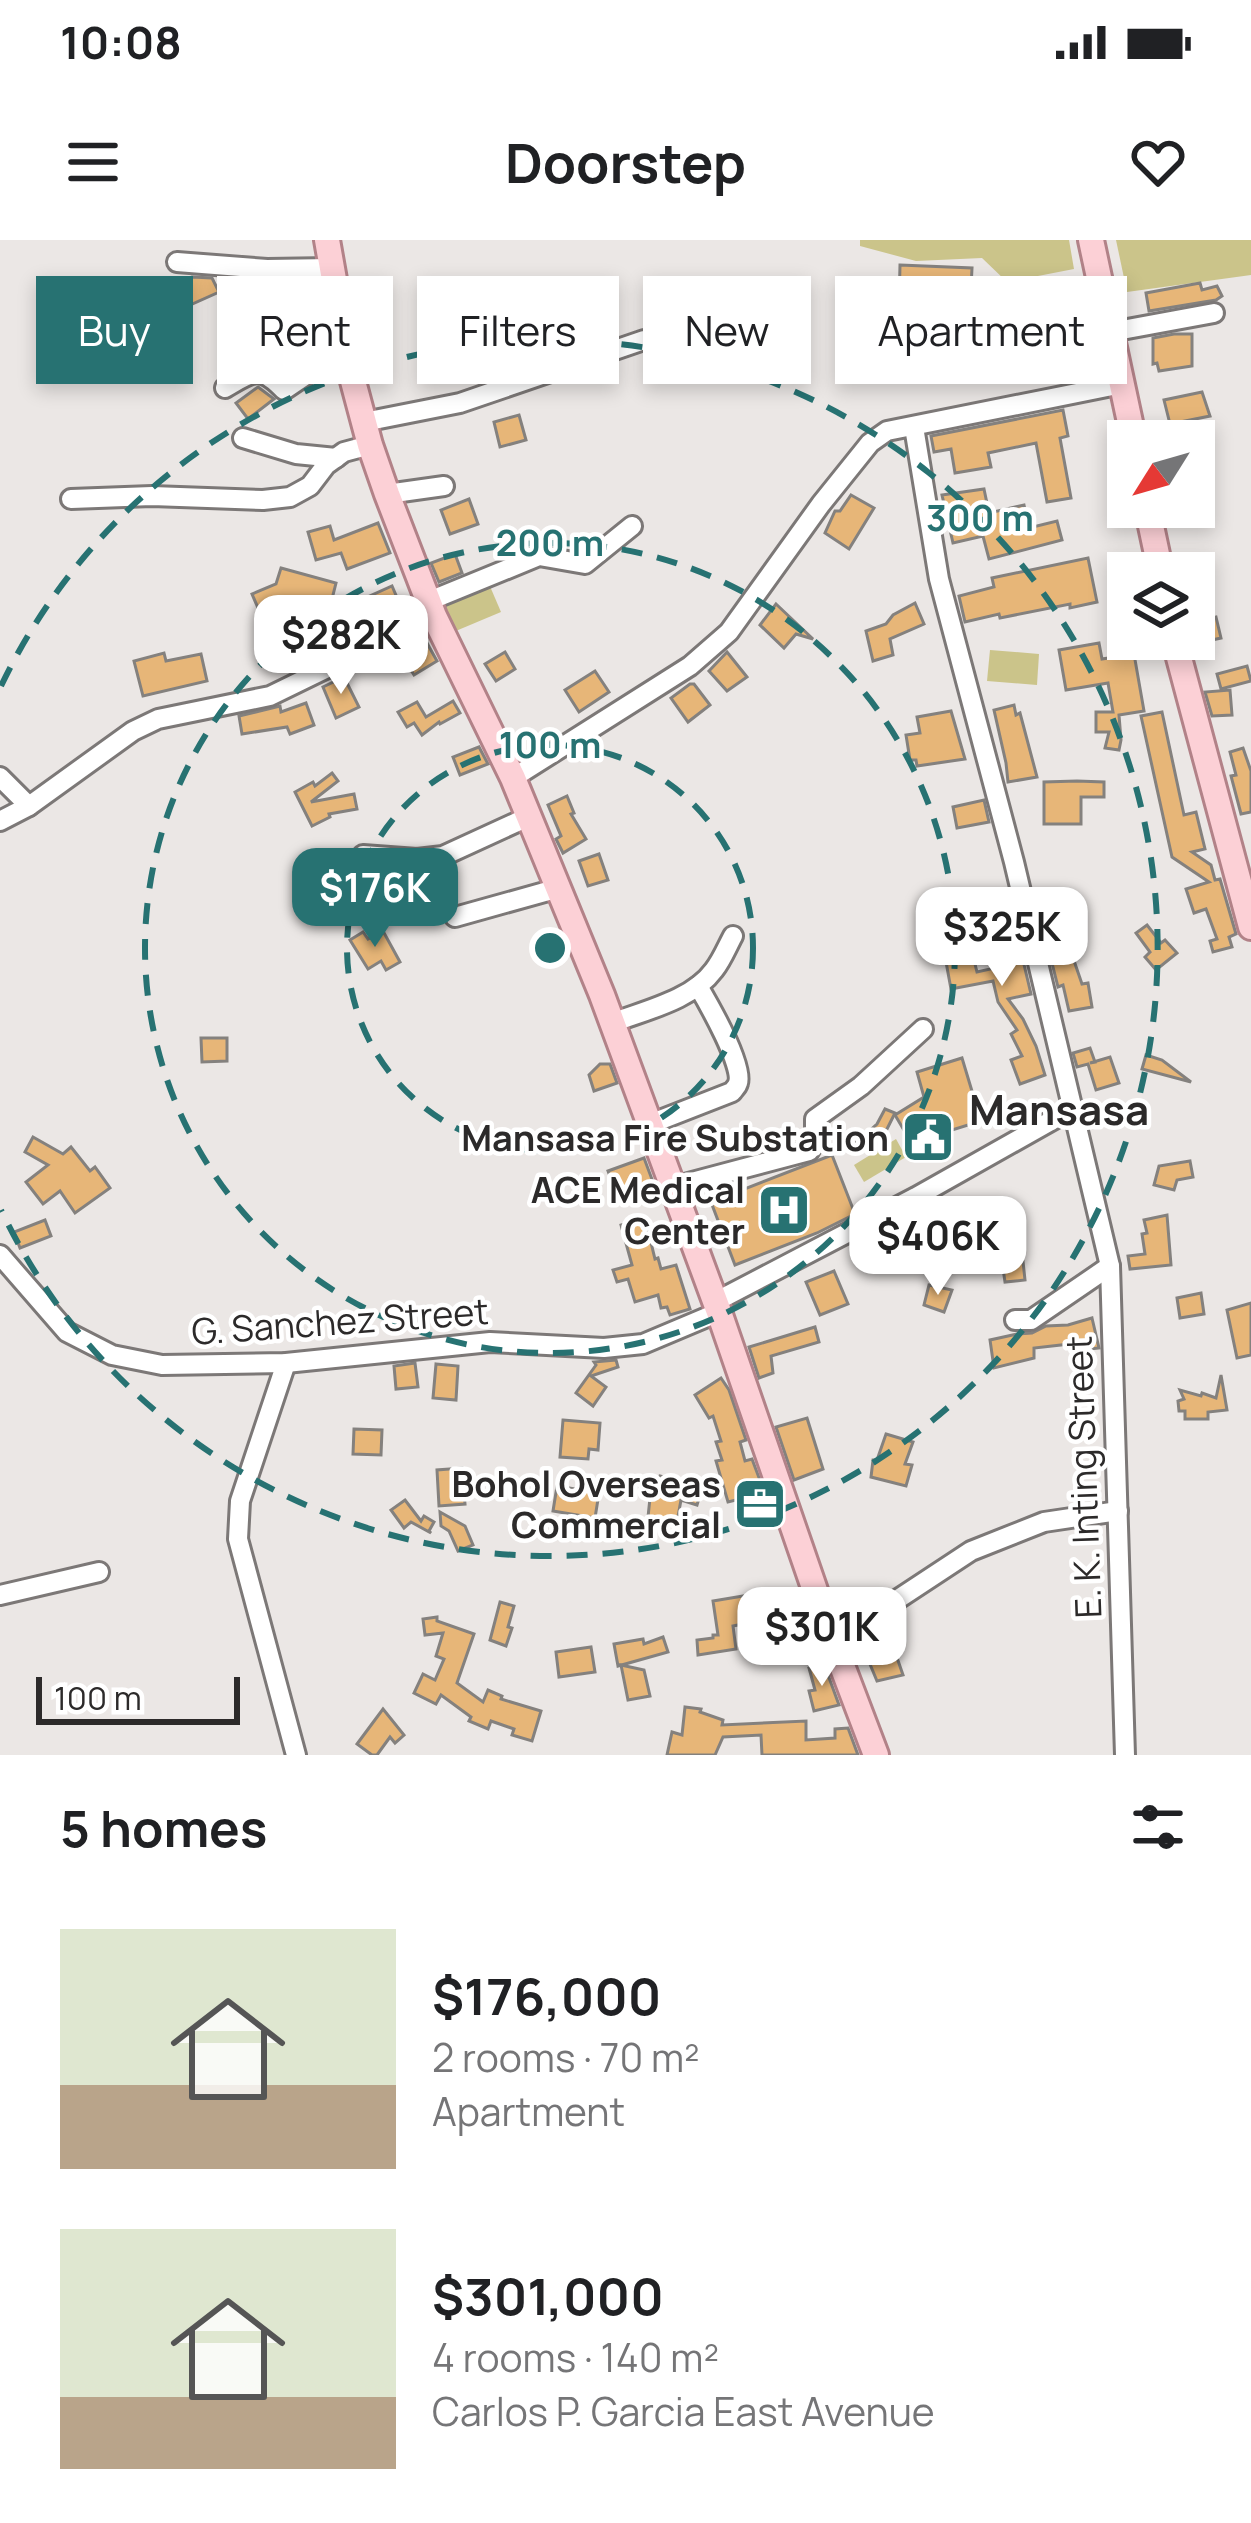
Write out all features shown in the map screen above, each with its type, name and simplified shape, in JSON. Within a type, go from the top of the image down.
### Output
[{"type":"main road","points":[[327,240],[333,276]]},
{"type":"main road","points":[[1091,240],[1099,276]]},
{"type":"main road","points":[[355,384],[387,494],[432,608],[513,778],[612,1023],[876,1755]]},
{"type":"main road","points":[[1122,384],[1130,420]]},
{"type":"main road","points":[[1180,660],[1251,927]]},
{"type":"street","points":[[177,262],[332,268]]},
{"type":"street","points":[[1127,329],[1214,314]]},
{"type":"street","points":[[71,499],[290,497],[310,486],[326,465],[367,434],[643,340]]},
{"type":"street","points":[[225,388],[232,384]]},
{"type":"street","points":[[513,778],[690,666],[729,632],[820,504],[870,443],[887,431],[1122,384]]},
{"type":"street","name":"E. K. Inting Street","points":[[914,427],[939,579],[1014,862],[1110,1266],[1125,1755]]},
{"type":"street","points":[[243,438],[296,454],[336,458]]},
{"type":"street","points":[[387,494],[444,486]]},
{"type":"street","points":[[0,821],[158,719],[270,696],[539,556],[585,564],[632,526]]},
{"type":"street","points":[[0,777],[29,806]]},
{"type":"street","points":[[363,855],[443,856],[528,817]]},
{"type":"street","points":[[454,917],[560,888]]},
{"type":"street","points":[[612,1023],[698,986],[715,970],[733,936]]},
{"type":"street","points":[[650,1124],[732,1092],[738,1085],[739,1075],[720,1023],[698,986]]},
{"type":"street","points":[[674,1187],[809,1151],[815,1141],[815,1119],[861,1086],[923,1029]]},
{"type":"street","name":"G. Sanchez Street","points":[[0,1255],[67,1332],[112,1355],[162,1365],[286,1363],[490,1342],[604,1348],[644,1344],[1073,1108]]},
{"type":"street","points":[[1015,1320],[1031,1320],[1110,1266]]},
{"type":"street","points":[[286,1363],[240,1501],[238,1539],[296,1755]]},
{"type":"street","points":[[830,1634],[848,1632],[971,1551],[1044,1522],[1118,1511]]},
{"type":"street","points":[[0,1594],[99,1572]]},
{"type":"shaded area","points":[[860,240],[1069,240],[1074,269],[1001,276],[982,258],[916,261],[860,246]]},
{"type":"shaded area","points":[[1116,240],[1251,240],[1251,275],[1127,292]]},
{"type":"shaded area","points":[[489,584],[501,612],[451,633],[439,605]]},
{"type":"shaded area","points":[[990,650],[1039,654],[1037,685],[987,681]]},
{"type":"shaded area","points":[[896,1139],[906,1157],[864,1182],[854,1165]]},
{"type":"building","points":[[900,265],[972,268],[972,276],[900,276]]},
{"type":"building","points":[[193,277],[212,278],[217,293],[193,304]]},
{"type":"building","points":[[1200,283],[1202,290],[1217,286],[1222,296],[1149,311],[1146,293]]},
{"type":"building","points":[[1192,334],[1192,366],[1159,371],[1157,363],[1153,364],[1153,338]]},
{"type":"building","points":[[258,387],[274,399],[248,419],[236,403]]},
{"type":"building","points":[[1202,392],[1210,416],[1169,420],[1164,400]]},
{"type":"building","points":[[1063,410],[1068,436],[1060,438],[1071,498],[1047,502],[1036,443],[988,453],[991,467],[955,473],[951,449],[934,452],[931,436]]},
{"type":"building","points":[[519,415],[526,440],[500,447],[494,422]]},
{"type":"building","points":[[984,489],[989,513],[1024,505],[1029,528],[1057,521],[1062,540],[989,559],[983,536],[953,543],[942,495]]},
{"type":"building","points":[[851,495],[874,508],[849,549],[825,533],[835,511]]},
{"type":"building","points":[[469,499],[478,524],[450,534],[441,510]]},
{"type":"building","points":[[378,523],[390,553],[347,569],[341,553],[316,560],[308,532],[330,526],[334,540]]},
{"type":"building","points":[[455,554],[462,573],[439,582],[431,563]]},
{"type":"building","points":[[1088,558],[1097,602],[965,622],[959,596],[994,587],[992,578]]},
{"type":"building","points":[[281,568],[336,583],[330,607],[351,597],[354,603],[392,586],[404,614],[310,661],[295,626],[269,644],[262,633],[267,629],[252,594],[276,584]]},
{"type":"building","points":[[915,603],[924,624],[890,639],[893,655],[873,661],[866,631],[886,624]]},
{"type":"building","points":[[776,604],[813,639],[796,634],[784,648],[760,625]]},
{"type":"building","points":[[427,643],[437,661],[414,675],[403,657]]},
{"type":"building","points":[[1099,643],[1102,659],[1135,660],[1144,711],[1119,715],[1119,750],[1105,748],[1109,732],[1096,732],[1096,712],[1113,712],[1108,683],[1066,690],[1059,650]]},
{"type":"building","points":[[505,652],[515,669],[496,681],[485,664]]},
{"type":"building","points":[[727,652],[747,677],[727,691],[709,671]]},
{"type":"building","points":[[164,653],[166,661],[201,654],[207,681],[143,696],[134,661]]},
{"type":"building","points":[[1247,666],[1251,681],[1221,689],[1217,674]]},
{"type":"building","points":[[595,671],[609,692],[579,712],[565,690]]},
{"type":"building","points":[[344,677],[359,707],[336,718],[323,687]]},
{"type":"building","points":[[690,684],[710,705],[688,722],[671,698]]},
{"type":"building","points":[[1230,690],[1232,715],[1212,716],[1205,692]]},
{"type":"building","points":[[453,701],[460,713],[422,735],[414,723],[407,727],[398,712],[417,702],[426,717]]},
{"type":"building","points":[[306,703],[314,725],[290,734],[287,727],[242,734],[239,716],[280,706],[281,712]]},
{"type":"building","points":[[1014,705],[1037,777],[1008,782],[994,710]]},
{"type":"building","points":[[951,711],[965,759],[917,766],[916,760],[910,760],[906,735],[920,733],[917,717]]},
{"type":"building","points":[[1162,712],[1184,815],[1196,812],[1205,849],[1192,852],[1211,865],[1215,880],[1220,879],[1236,934],[1229,937],[1232,947],[1213,952],[1210,941],[1217,939],[1206,909],[1194,913],[1186,889],[1209,882],[1172,857],[1141,716]]},
{"type":"building","points":[[479,747],[488,764],[460,775],[453,757]]},
{"type":"building","points":[[1243,748],[1251,771],[1251,812],[1241,814],[1230,752]]},
{"type":"building","points":[[332,773],[338,781],[311,802],[354,794],[357,809],[329,814],[312,826],[295,792],[313,782],[315,786]]},
{"type":"building","points":[[1044,782],[1104,782],[1104,797],[1081,797],[1081,824],[1044,824]]},
{"type":"building","points":[[567,796],[571,814],[586,839],[563,853],[548,805]]},
{"type":"building","points":[[984,800],[989,822],[957,828],[953,807]]},
{"type":"building","points":[[336,851],[348,882],[372,873],[379,893],[345,905],[333,871],[312,880],[305,863]]},
{"type":"building","points":[[599,854],[608,880],[588,886],[579,861]]},
{"type":"building","points":[[1013,918],[1031,994],[1008,999],[1023,1019],[1045,1075],[1020,1084],[1011,1060],[1022,1056],[1011,1034],[1017,1030],[998,1002],[993,981],[951,989],[944,951],[970,944],[977,972],[1004,966],[997,940],[988,942],[984,926]]},
{"type":"building","points":[[1147,925],[1161,943],[1165,940],[1177,953],[1156,970],[1136,933]]},
{"type":"building","points":[[383,931],[400,962],[386,970],[381,961],[368,969],[350,940],[363,932],[368,939]]},
{"type":"building","points":[[1070,949],[1082,984],[1088,983],[1092,1007],[1069,1011],[1063,985],[1058,987],[1050,955]]},
{"type":"building","points":[[201,1038],[227,1038],[227,1061],[202,1062]]},
{"type":"building","points":[[1090,1048],[1095,1062],[1110,1057],[1119,1083],[1096,1090],[1088,1064],[1077,1067],[1073,1053]]},
{"type":"building","points":[[1146,1055],[1162,1060],[1191,1082],[1142,1069]]},
{"type":"building","points":[[962,1058],[981,1121],[926,1138],[935,1151],[921,1159],[895,1115],[924,1097],[917,1072]]},
{"type":"building","points":[[600,1064],[610,1064],[617,1083],[594,1091],[589,1075]]},
{"type":"building","points":[[885,1109],[895,1113],[887,1129],[863,1150],[857,1142],[877,1124]]},
{"type":"building","points":[[33,1137],[63,1154],[71,1147],[90,1171],[95,1167],[110,1188],[75,1213],[60,1191],[43,1204],[26,1182],[48,1165],[25,1152]]},
{"type":"building","name":"ACE Medical Center","points":[[832,1155],[855,1214],[735,1265],[711,1202]]},
{"type":"building","points":[[644,1158],[653,1182],[617,1195],[608,1171]]},
{"type":"building","points":[[1190,1161],[1193,1177],[1177,1180],[1174,1190],[1154,1185],[1159,1166]]},
{"type":"building","points":[[950,1198],[954,1232],[930,1234],[927,1206]]},
{"type":"building","points":[[1167,1215],[1171,1265],[1130,1269],[1128,1256],[1145,1254],[1144,1220]]},
{"type":"building","points":[[645,1218],[655,1259],[661,1269],[676,1265],[690,1309],[670,1315],[667,1307],[661,1308],[658,1295],[635,1302],[628,1279],[617,1282],[613,1270],[632,1265],[621,1225]]},
{"type":"building","points":[[45,1220],[51,1236],[20,1248],[14,1232]]},
{"type":"building","points":[[1022,1252],[1025,1280],[1005,1282],[1001,1255]]},
{"type":"building","points":[[834,1271],[848,1304],[820,1315],[806,1282]]},
{"type":"building","points":[[929,1285],[952,1290],[944,1312],[924,1305]]},
{"type":"building","points":[[1201,1293],[1204,1314],[1180,1318],[1177,1298]]},
{"type":"building","points":[[1251,1303],[1251,1355],[1237,1358],[1227,1310]]},
{"type":"building","points":[[1092,1318],[1099,1348],[1071,1351],[1070,1344],[1034,1348],[1034,1358],[994,1368],[990,1340]]},
{"type":"building","points":[[815,1327],[819,1342],[771,1356],[773,1373],[759,1378],[749,1347]]},
{"type":"building","points":[[616,1360],[618,1367],[591,1376],[606,1387],[593,1406],[576,1393],[594,1362]]},
{"type":"building","points":[[415,1363],[418,1387],[396,1389],[394,1366]]},
{"type":"building","points":[[436,1364],[458,1366],[456,1400],[433,1398]]},
{"type":"building","points":[[1221,1375],[1227,1410],[1208,1412],[1208,1419],[1185,1419],[1185,1411],[1179,1411],[1178,1401],[1184,1399],[1180,1390],[1216,1398]]},
{"type":"building","points":[[721,1378],[746,1440],[740,1442],[745,1461],[752,1459],[768,1506],[758,1508],[752,1496],[728,1502],[716,1461],[722,1460],[716,1442],[721,1441],[713,1416],[709,1418],[695,1395]]},
{"type":"building","points":[[807,1418],[823,1469],[794,1480],[776,1427]]},
{"type":"building","points":[[563,1420],[600,1423],[598,1450],[589,1449],[588,1459],[560,1457]]},
{"type":"building","points":[[354,1429],[382,1430],[381,1455],[353,1454]]},
{"type":"building","points":[[886,1434],[913,1442],[905,1464],[912,1465],[906,1486],[871,1477],[873,1460]]},
{"type":"building","points":[[462,1468],[465,1504],[439,1506],[437,1470]]},
{"type":"building","points":[[660,1476],[702,1488],[697,1505],[681,1500],[677,1522],[648,1517]]},
{"type":"building","points":[[557,1486],[599,1493],[595,1518],[553,1511]]},
{"type":"building","points":[[405,1500],[421,1521],[424,1516],[434,1522],[431,1533],[411,1522],[404,1528],[391,1510]]},
{"type":"building","points":[[440,1512],[465,1526],[473,1545],[458,1551],[449,1531],[441,1526]]},
{"type":"building","points":[[743,1596],[748,1623],[733,1626],[736,1649],[698,1655],[697,1640],[718,1635],[713,1601]]},
{"type":"building","points":[[500,1602],[514,1606],[506,1646],[490,1640]]},
{"type":"building","points":[[437,1617],[437,1621],[474,1634],[457,1683],[483,1702],[488,1690],[541,1711],[532,1741],[491,1721],[488,1729],[469,1721],[471,1717],[441,1695],[436,1704],[414,1693],[423,1674],[435,1680],[444,1659],[436,1656],[443,1633],[425,1635],[423,1619]]},
{"type":"building","points":[[663,1637],[668,1652],[618,1666],[614,1644],[643,1639],[644,1644]]},
{"type":"building","points":[[591,1647],[595,1672],[559,1677],[556,1652]]},
{"type":"building","points":[[894,1649],[903,1675],[877,1681],[867,1657]]},
{"type":"building","points":[[824,1664],[839,1705],[814,1711],[809,1668]]},
{"type":"building","points":[[621,1665],[644,1670],[650,1696],[628,1700]]},
{"type":"building","points":[[685,1707],[701,1709],[723,1720],[722,1725],[806,1721],[806,1740],[835,1738],[835,1729],[848,1728],[858,1755],[762,1755],[761,1735],[723,1737],[715,1755],[667,1755],[672,1732],[682,1735]]},
{"type":"building","points":[[383,1709],[404,1735],[395,1743],[390,1737],[372,1755],[357,1744]]},
{"type":"place","name":"Mansasa Fire Substation","points":[[928,1137]]},
{"type":"place","name":"ACE Medical Center","points":[[784,1210]]},
{"type":"place","name":"Bohol Overseas Commercial","points":[[760,1504]]},
{"type":"district","name":"Mansasa","points":[[1059,1109]]}]
